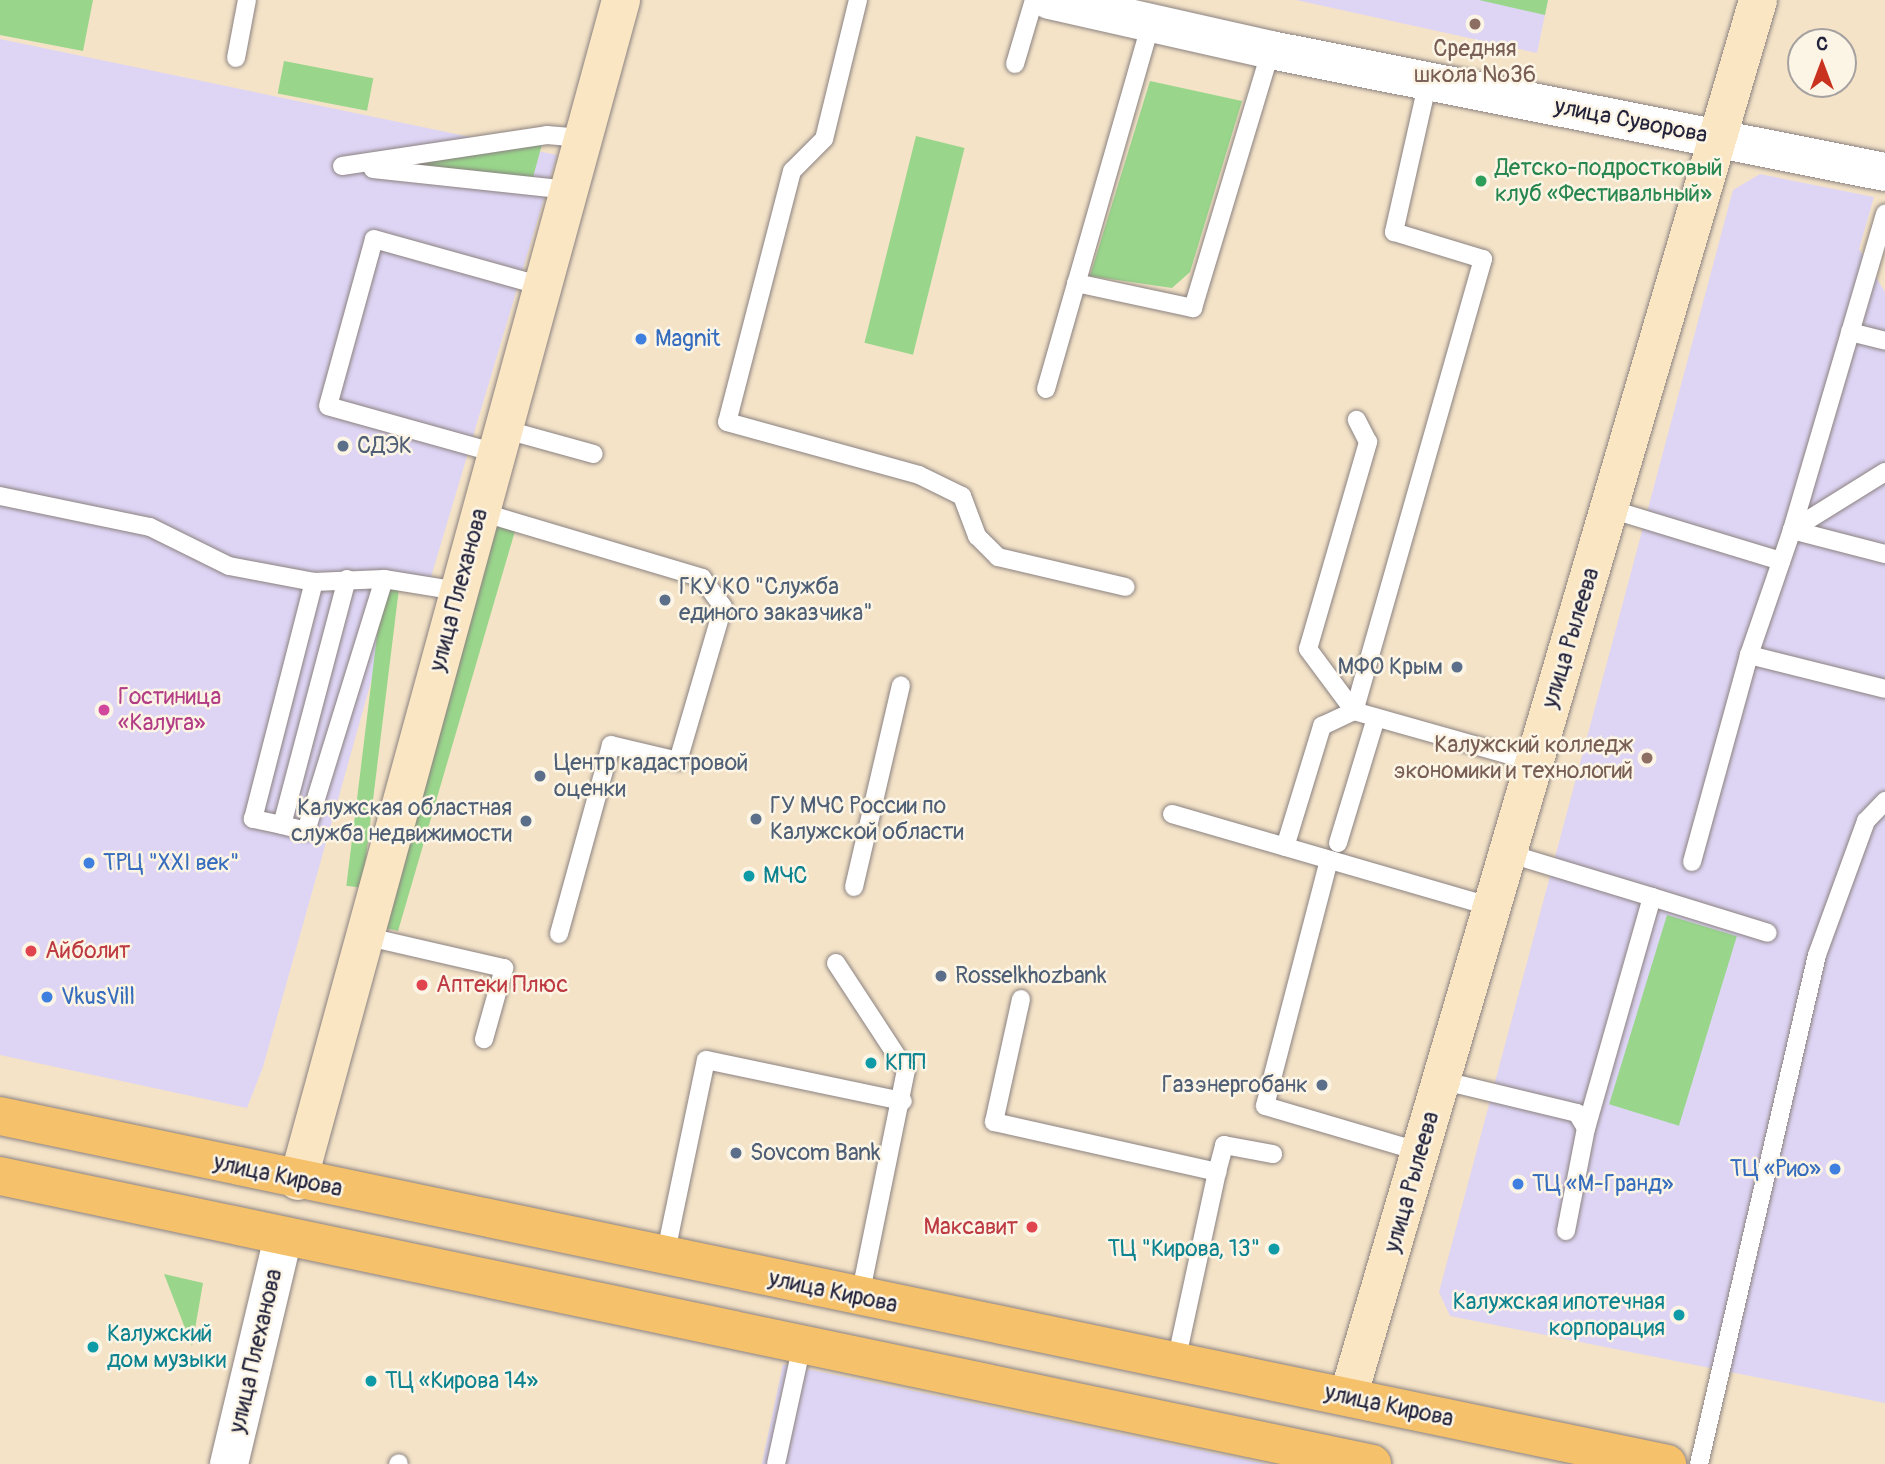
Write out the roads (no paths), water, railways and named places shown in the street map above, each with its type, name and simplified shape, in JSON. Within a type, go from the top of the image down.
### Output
[{"type":"main road","name":"улица Плеханова","points":[[298,1181],[621,0]]},
{"type":"main road","name":"улица Рылеева","points":[[1348,1396],[1720,139],[1758,0]]},
{"type":"main road","name":"улица Кирова","points":[[0,1116],[298,1181],[1667,1464]]},
{"type":"main road","points":[[0,1176],[802,1345],[1329,1460],[1371,1464]]},
{"type":"main road","points":[[283,1237],[298,1181]]},
{"type":"main road","points":[[1329,1460],[1348,1396]]},
{"type":"street","name":"улица Суворова","points":[[1049,0],[1271,50],[1885,172]]},
{"type":"street","name":"улица Плеханова","points":[[229,1464],[283,1237]]},
{"type":"lane","points":[[236,58],[247,0]]},
{"type":"lane","points":[[858,0],[824,139],[792,171],[727,422],[919,475],[962,496],[977,536],[998,557],[1126,587]]},
{"type":"lane","points":[[1015,64],[1034,0]]},
{"type":"lane","points":[[1046,389],[1151,23]]},
{"type":"lane","points":[[1076,283],[1193,308],[1271,50]]},
{"type":"lane","points":[[1285,847],[1322,726],[1354,711],[1483,259],[1394,232],[1429,81]]},
{"type":"lane","points":[[569,190],[534,182],[342,166],[547,135],[582,138]]},
{"type":"lane","points":[[1692,862],[1749,655],[1792,530],[1885,213]]},
{"type":"lane","points":[[542,286],[374,239],[328,406],[500,441],[594,454]]},
{"type":"lane","points":[[1850,332],[1885,341]]},
{"type":"lane","points":[[1357,420],[1368,442],[1308,649],[1354,711],[1534,762]]},
{"type":"lane","points":[[1792,530],[1885,472]]},
{"type":"lane","points":[[0,496],[150,527],[229,566],[314,582],[384,579],[458,591]]},
{"type":"lane","points":[[1610,509],[1781,561]]},
{"type":"lane","points":[[481,512],[702,578],[723,607],[678,761],[611,745],[559,934]]},
{"type":"lane","points":[[1792,530],[1885,554]]},
{"type":"lane","points":[[282,825],[347,579]]},
{"type":"lane","points":[[314,582],[253,819],[306,831],[384,579]]},
{"type":"lane","points":[[1749,655],[1885,689]]},
{"type":"lane","points":[[854,887],[901,685]]},
{"type":"lane","points":[[1338,843],[1376,718]]},
{"type":"lane","points":[[1699,1464],[1817,955],[1866,821],[1885,801]]},
{"type":"lane","points":[[1172,814],[1493,907]]},
{"type":"lane","points":[[1507,853],[1768,933]]},
{"type":"lane","points":[[1329,860],[1265,1106],[1421,1152]]},
{"type":"lane","points":[[1566,1231],[1586,1128],[1652,897]]},
{"type":"lane","points":[[364,936],[504,968],[484,1039]]},
{"type":"lane","points":[[836,963],[906,1070],[903,1101],[860,1297]]},
{"type":"lane","points":[[1021,999],[994,1122],[1217,1172]]},
{"type":"lane","points":[[665,1256],[706,1060],[903,1101]]},
{"type":"lane","points":[[1440,1080],[1577,1113],[1586,1128]]},
{"type":"lane","points":[[1176,1362],[1224,1144],[1273,1154]]},
{"type":"lane","points":[[776,1464],[802,1345]]},
{"type":"place","name":"Средняя школа №36","points":[[1475,24]]},
{"type":"place","name":"Детско-подростковый клуб «Фестивальный»","points":[[1481,181]]},
{"type":"place","name":"Magnit","points":[[641,339]]},
{"type":"place","name":"СДЭК","points":[[343,446]]},
{"type":"place","name":"ГКУ КО \"Служба единого заказчика\"","points":[[665,600]]},
{"type":"place","name":"МФО Крым","points":[[1457,667]]},
{"type":"place","name":"Гостиница «Калуга»","points":[[104,710]]},
{"type":"place","name":"Калужский колледж экономики и технологий","points":[[1647,758]]},
{"type":"place","name":"Центр кадастровой оценки","points":[[540,776]]},
{"type":"place","name":"ГУ МЧС России по Калужской области","points":[[756,819]]},
{"type":"place","name":"Калужская областная служба недвижимости","points":[[526,821]]},
{"type":"place","name":"ТРЦ \"XXI век\"","points":[[89,863]]},
{"type":"place","name":"МЧС","points":[[749,876]]},
{"type":"place","name":"Айболит","points":[[31,951]]},
{"type":"place","name":"Rosselkhozbank","points":[[941,976]]},
{"type":"place","name":"Аптеки Плюс","points":[[422,985]]},
{"type":"place","name":"VkusVill","points":[[47,997]]},
{"type":"place","name":"КПП","points":[[871,1063]]},
{"type":"place","name":"Газэнергобанк","points":[[1322,1085]]},
{"type":"place","name":"Sovcom Bank","points":[[736,1153]]},
{"type":"place","name":"ТЦ «Рио»","points":[[1835,1169]]},
{"type":"place","name":"ТЦ «М-Гранд»","points":[[1518,1184]]},
{"type":"place","name":"Максавит","points":[[1032,1227]]},
{"type":"place","name":"ТЦ \"Кирова, 13\"","points":[[1274,1249]]},
{"type":"place","name":"Калужская ипотечная корпорация","points":[[1679,1315]]},
{"type":"place","name":"Калужский дом музыки","points":[[93,1347]]},
{"type":"place","name":"ТЦ «Кирова 14»","points":[[371,1381]]}]
